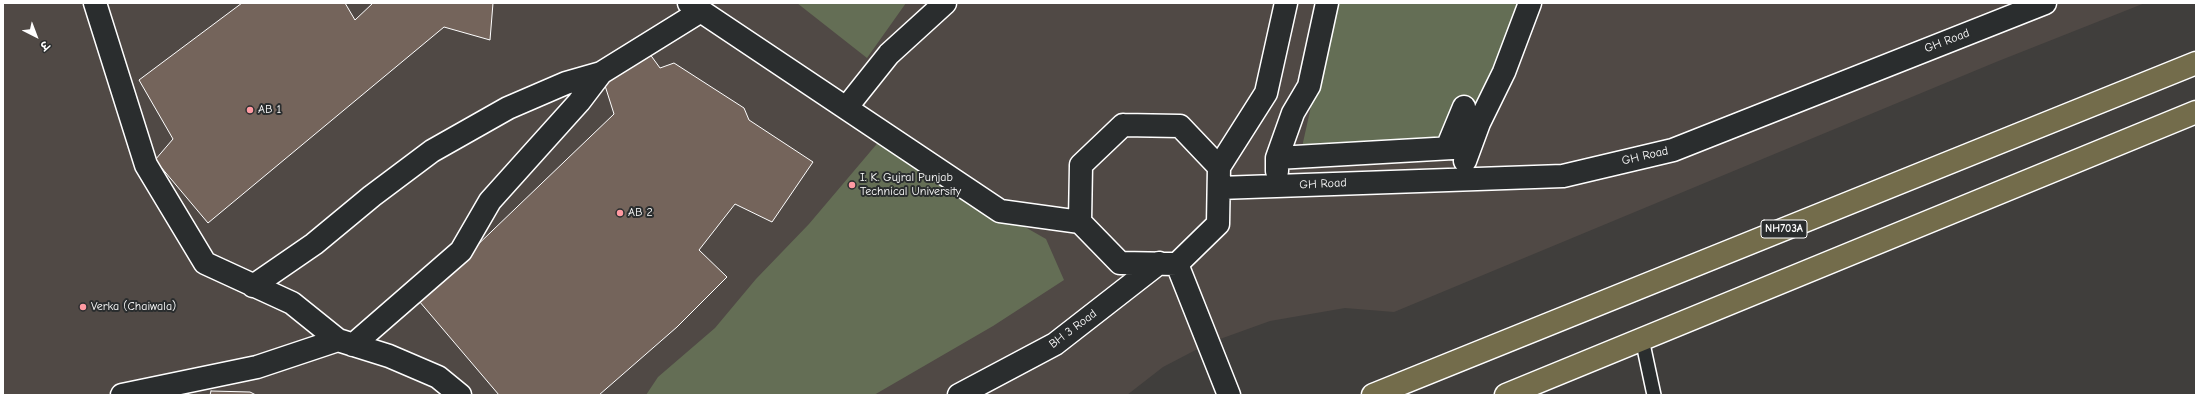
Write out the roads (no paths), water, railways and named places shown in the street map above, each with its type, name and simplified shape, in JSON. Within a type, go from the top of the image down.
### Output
[{"type":"highway","name":"NH703A","points":[[1373,395],[2196,63]]},
{"type":"highway","points":[[1506,395],[2196,112]]},
{"type":"street","points":[[95,3],[146,165],[205,264],[292,303],[346,342],[389,356],[438,377],[460,395]]},
{"type":"street","points":[[846,108],[889,54],[945,3]]},
{"type":"street","points":[[1080,222],[1081,165],[1123,125],[1180,126],[1219,167],[1266,93],[1286,3]]},
{"type":"street","points":[[1277,186],[1277,158],[1293,113],[1309,86],[1328,3]]},
{"type":"street","points":[[1459,178],[1479,123],[1504,72],[1530,3]]},
{"type":"street","name":"GH Road","points":[[1219,188],[1459,178],[1562,176],[1673,150],[2045,3]]},
{"type":"street","points":[[253,286],[314,244],[372,196],[432,151],[508,108],[566,83],[601,73],[705,9],[846,108],[1000,211],[1080,222],[1120,263],[1168,263],[1229,395]]},
{"type":"street","points":[[122,395],[257,367],[346,342],[461,251],[490,201],[579,102],[601,73]]},
{"type":"street","points":[[1447,148],[1464,107]]},
{"type":"street","points":[[1277,158],[1470,147]]},
{"type":"street","name":"BH 3 Road","points":[[959,395],[1055,344],[1168,263],[1218,224],[1219,167]]},
{"type":"lane","points":[[1642,339],[1654,395]]},
{"type":"place","name":"AB 1","points":[[250,110]]},
{"type":"place","name":"I. K. Gujral Punjab Technical University","points":[[852,185]]},
{"type":"place","name":"AB 2","points":[[620,213]]},
{"type":"place","name":"Verka (Chaiwala)","points":[[83,307]]}]
